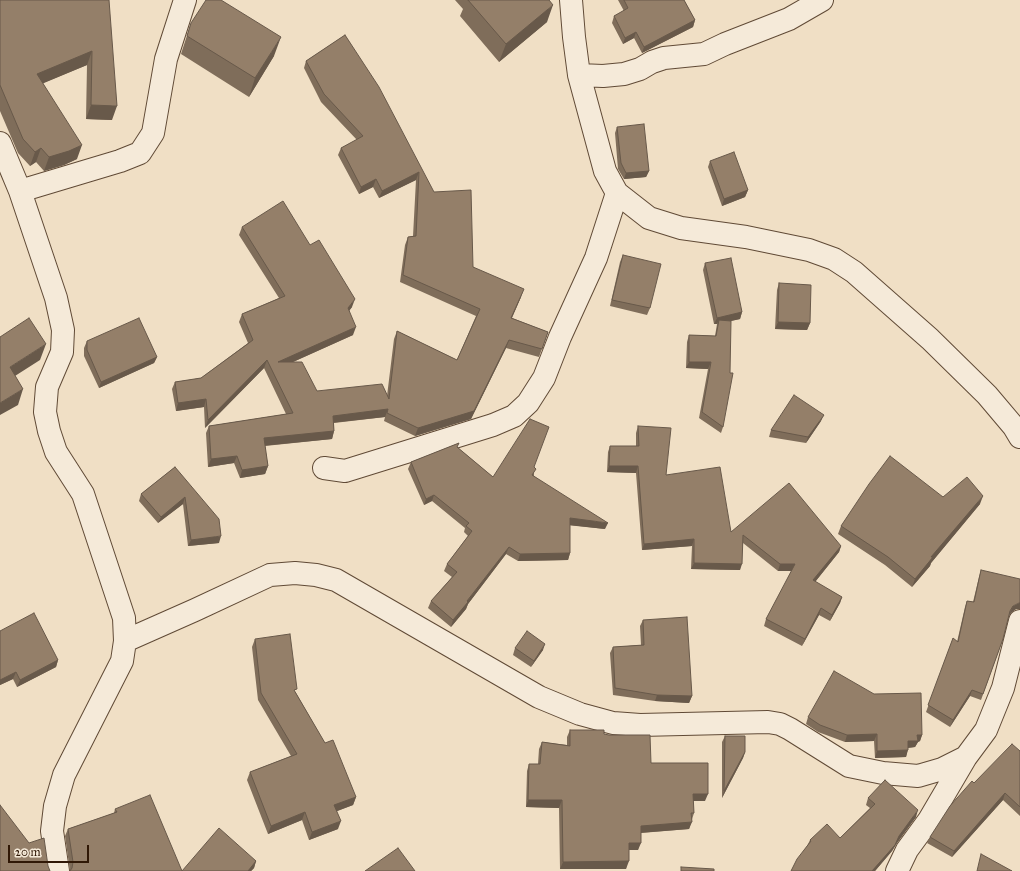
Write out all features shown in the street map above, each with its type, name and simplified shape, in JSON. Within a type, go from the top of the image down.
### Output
[{"type":"street","points":[[20,191],[120,161],[140,153],[152,133],[166,59],[186,0]]},
{"type":"street","points":[[571,0],[579,75],[605,171],[616,194],[649,218],[674,226],[746,237],[809,250],[834,259],[854,272],[930,339],[987,395],[1014,427],[1020,437]]},
{"type":"street","points":[[579,75],[603,76],[624,74],[640,69],[652,62],[664,58],[704,54],[725,44],[789,19],[822,0]]},
{"type":"street","points":[[0,143],[20,191],[56,298],[63,330],[62,352],[48,387],[45,412],[49,431],[56,452],[83,494],[124,618],[126,641],[122,661],[64,775],[55,806],[52,831],[58,871]]},
{"type":"street","points":[[324,468],[345,470],[493,425],[514,416],[528,403],[544,378],[560,337],[596,258],[616,194]]},
{"type":"street","points":[[126,641],[270,575],[296,573],[316,575],[336,580],[539,697],[580,714],[613,723],[640,725],[768,722],[780,724],[849,766],[883,773],[918,776],[942,769],[966,757]]},
{"type":"street","points":[[897,871],[907,850],[928,820],[966,757],[986,730],[1000,695],[1020,621]]},
{"type":"building","points":[[0,0],[109,0],[117,106],[91,105],[92,51],[37,74],[82,145],[49,157],[41,148],[35,152],[23,139],[0,85]]},
{"type":"building","points":[[206,0],[221,0],[281,37],[255,78],[187,36],[191,23]]},
{"type":"building","points":[[468,0],[549,0],[553,5],[506,44]]},
{"type":"building","points":[[624,0],[684,0],[695,20],[644,47],[636,32],[625,38],[614,16],[628,8]]},
{"type":"building","points":[[345,35],[379,87],[434,192],[471,190],[473,267],[524,289],[511,318],[548,332],[542,349],[509,340],[474,411],[418,428],[387,413],[388,409],[333,416],[334,431],[264,438],[268,466],[242,470],[237,456],[211,459],[209,426],[293,413],[267,360],[208,420],[206,399],[178,403],[175,382],[201,378],[253,340],[242,314],[285,296],[242,227],[283,201],[310,245],[319,240],[355,299],[348,308],[356,327],[278,362],[302,362],[317,391],[382,384],[389,399],[397,331],[457,360],[480,309],[403,275],[408,237],[416,236],[419,172],[382,191],[376,179],[361,187],[341,148],[363,136],[324,94],[306,61]]},
{"type":"building","points":[[644,124],[649,171],[626,173],[621,163],[617,127]]},
{"type":"building","points":[[734,152],[748,190],[724,199],[710,161]]},
{"type":"building","points":[[623,255],[661,264],[650,308],[612,300]]},
{"type":"building","points":[[731,258],[742,312],[717,318],[705,263]]},
{"type":"building","points":[[779,283],[811,285],[810,323],[778,322]]},
{"type":"building","points":[[29,318],[46,344],[10,367],[23,389],[0,403],[0,337]]},
{"type":"building","points":[[139,318],[157,357],[101,382],[87,350],[87,341]]},
{"type":"building","points":[[719,320],[731,321],[730,373],[733,373],[723,427],[702,412],[711,362],[689,362],[689,335],[716,336]]},
{"type":"building","points":[[794,395],[824,415],[808,437],[771,430]]},
{"type":"building","points":[[530,419],[549,427],[534,467],[536,469],[532,475],[608,523],[570,518],[570,553],[520,554],[509,547],[453,620],[431,601],[457,572],[447,564],[472,531],[466,526],[469,523],[434,495],[426,499],[411,462],[459,443],[457,447],[493,477]]},
{"type":"building","points":[[638,426],[671,428],[666,475],[720,467],[731,532],[789,483],[841,546],[813,580],[842,597],[832,615],[821,608],[805,639],[766,619],[795,564],[780,564],[743,535],[742,564],[694,563],[694,539],[644,544],[638,466],[609,466],[610,446],[639,446]]},
{"type":"building","points":[[890,456],[943,497],[967,477],[983,496],[931,557],[933,557],[915,579],[888,557],[841,526]]},
{"type":"building","points":[[175,467],[219,519],[221,536],[191,540],[185,497],[161,517],[141,494]]},
{"type":"building","points":[[981,570],[1020,579],[1020,603],[1013,606],[1010,611],[1003,639],[983,694],[972,690],[953,720],[928,705],[953,638],[958,642],[967,601],[974,602]]},
{"type":"building","points":[[34,613],[58,660],[20,680],[16,672],[0,680],[0,631]]},
{"type":"building","points":[[687,617],[692,696],[657,695],[615,688],[613,647],[644,645],[643,620]]},
{"type":"building","points":[[527,631],[545,644],[534,661],[515,648]]},
{"type":"building","points":[[290,634],[297,689],[294,690],[325,743],[333,740],[356,797],[334,805],[341,821],[312,832],[305,812],[271,826],[250,772],[297,754],[261,693],[255,639]]},
{"type":"building","points":[[834,671],[874,694],[921,693],[922,735],[917,735],[918,741],[908,741],[908,750],[877,751],[877,734],[847,735],[820,725],[808,717]]},
{"type":"building","points":[[570,730],[604,730],[604,734],[609,735],[650,735],[651,763],[708,763],[708,794],[693,794],[694,813],[691,813],[692,822],[641,826],[641,843],[629,843],[629,861],[563,862],[562,800],[528,800],[529,764],[540,764],[542,742],[570,746]]},
{"type":"building","points":[[725,736],[745,736],[745,752],[724,791]]},
{"type":"building","points":[[1012,744],[1020,751],[1020,807],[1005,793],[954,851],[930,837],[950,806],[972,781],[974,783]]},
{"type":"building","points":[[885,780],[918,810],[899,836],[895,845],[872,871],[791,871],[797,859],[811,841],[810,840],[827,824],[840,838],[875,804],[868,798]]},
{"type":"building","points":[[150,795],[182,871],[70,871],[73,862],[68,829],[117,812],[115,809]]},
{"type":"building","points":[[0,805],[29,843],[44,838],[50,871],[0,871]]},
{"type":"building","points":[[219,828],[256,861],[248,871],[182,871]]},
{"type":"building","points":[[398,848],[415,871],[365,871]]},
{"type":"building","points":[[981,854],[1012,871],[977,871]]},
{"type":"building","points":[[681,867],[714,869],[714,871],[681,871]]}]
